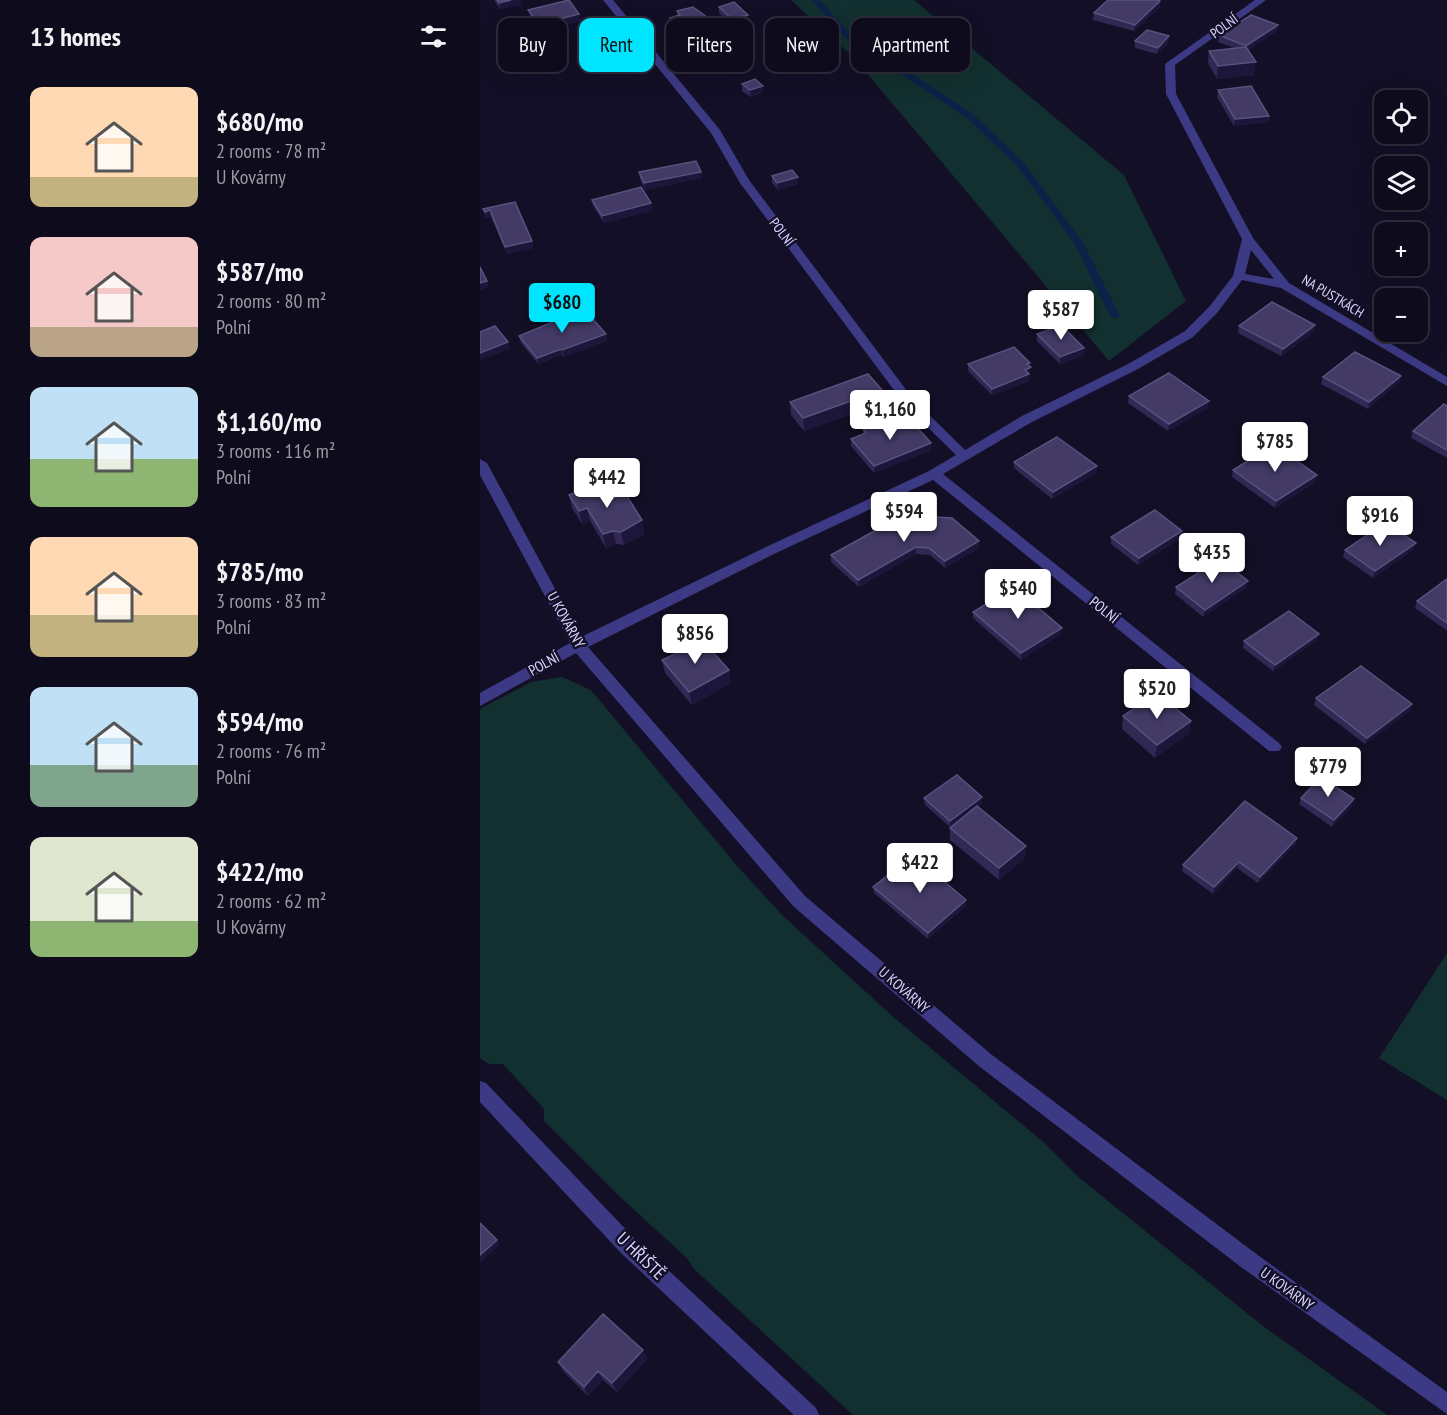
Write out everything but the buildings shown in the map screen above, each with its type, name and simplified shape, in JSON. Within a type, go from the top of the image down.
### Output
[{"type":"street","name":"POLNÍ","points":[[608,0],[716,132],[744,181],[909,402],[964,456]]},
{"type":"street","name":"POLNÍ","points":[[480,700],[578,645],[771,550],[934,474],[1027,419],[1134,366],[1189,334],[1213,310],[1239,276],[1248,239],[1171,94],[1170,64],[1262,0]]},
{"type":"street","name":"NA PUSTKÁCH","points":[[1248,239],[1285,285],[1447,382]]},
{"type":"street","points":[[1239,276],[1285,285]]},
{"type":"street","name":"U KOVÁRNY","points":[[480,463],[578,645],[800,901],[986,1061],[1248,1260],[1447,1404]]},
{"type":"street","name":"POLNÍ","points":[[934,474],[1274,747]]},
{"type":"street","name":"U HŘIŠTĚ","points":[[480,1089],[628,1245],[809,1415]]},
{"type":"green space","points":[[791,0],[914,0],[936,18],[851,18],[851,55],[839,44],[839,18],[811,18]]},
{"type":"green space","points":[[970,47],[1124,175],[1186,301],[1109,361],[866,72],[970,72]]},
{"type":"green space","points":[[562,677],[591,690],[738,867],[782,915],[891,1015],[1042,1141],[1077,1176],[1263,1326],[1387,1415],[853,1415],[694,1269],[687,1258],[620,1197],[544,1121],[544,1109],[503,1064],[489,1064],[480,1058],[480,709],[531,682]]},
{"type":"green space","points":[[1447,953],[1447,1100],[1379,1058]]},
{"type":"waterway","points":[[816,0],[845,33],[971,117],[1021,165],[1079,244],[1115,316]]}]
